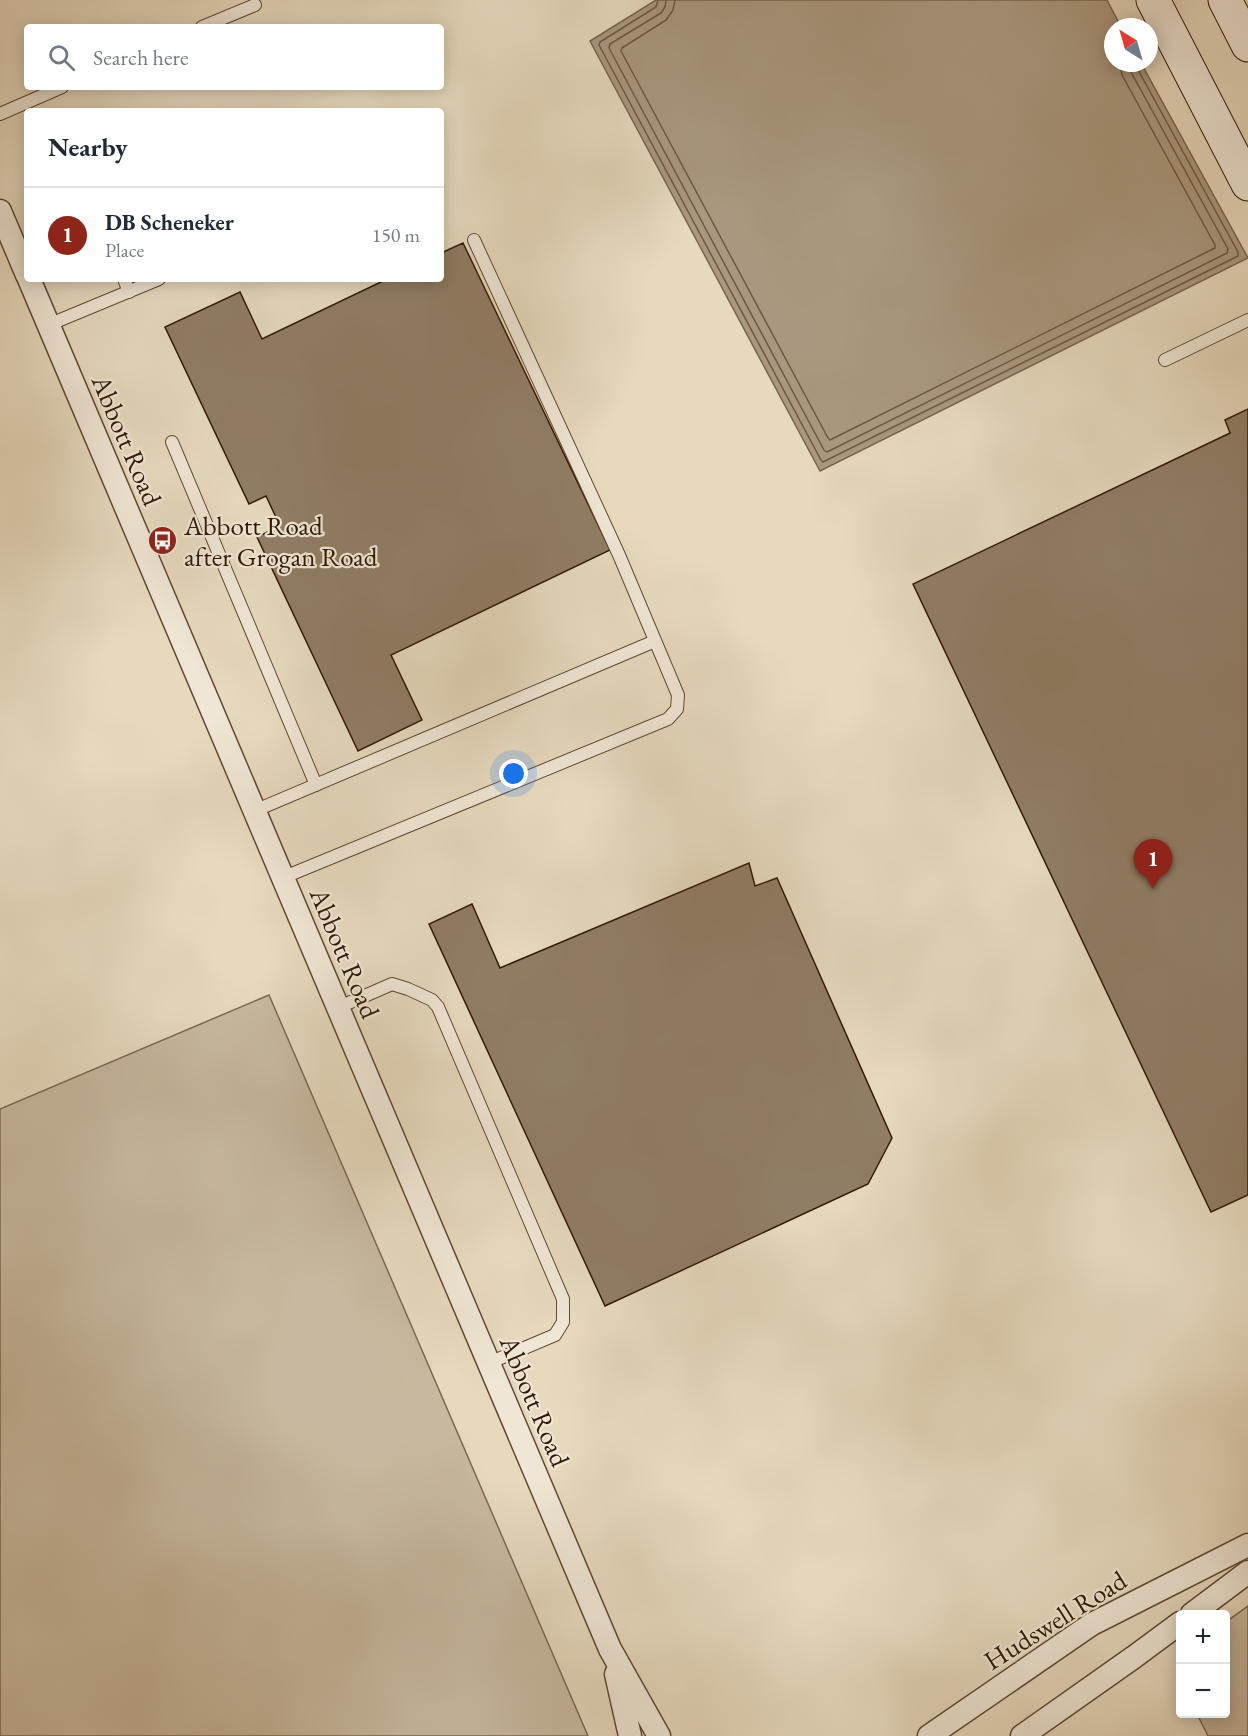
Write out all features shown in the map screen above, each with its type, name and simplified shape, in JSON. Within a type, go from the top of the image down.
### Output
[{"type":"main road","points":[[1153,0],[1248,183]]},
{"type":"main road","points":[[1225,0],[1248,45]]},
{"type":"street","points":[[0,211],[24,268]]},
{"type":"street","name":"Abbott Road","points":[[30,282],[610,1649],[659,1736]]},
{"type":"street","name":"Hudswell Road","points":[[929,1736],[1092,1624],[1248,1545]]},
{"type":"street","points":[[1197,1610],[1248,1572]]},
{"type":"street","points":[[1022,1736],[1176,1626]]},
{"type":"street","name":"Abbott Road","points":[[610,1649],[630,1736]]},
{"type":"lane","points":[[209,24],[255,4]]},
{"type":"lane","points":[[0,114],[55,90]]},
{"type":"lane","points":[[282,878],[668,719],[677,709],[678,695],[619,555],[474,240]]},
{"type":"lane","points":[[125,282],[129,292]]},
{"type":"lane","points":[[48,325],[152,282]]},
{"type":"lane","points":[[1165,360],[1248,320]]},
{"type":"lane","points":[[172,442],[316,785]]},
{"type":"lane","points":[[254,811],[655,641]]},
{"type":"lane","points":[[337,1008],[392,984],[432,1000],[438,1007],[562,1299],[563,1322],[555,1335],[489,1363]]},
{"type":"shaded area","points":[[269,995],[588,1736],[0,1736],[0,1109]]},
{"type":"shaded area","points":[[1248,1606],[1248,1736],[1208,1736],[1199,1718],[1230,1718],[1230,1619]]},
{"type":"water","points":[[656,0],[1107,0],[1116,18],[1104,18],[1104,72],[1146,72],[1248,258],[820,471],[590,41]]},
{"type":"building","points":[[463,243],[610,550],[391,655],[422,720],[358,751],[257,537],[280,526],[266,496],[249,504],[165,327],[240,292],[262,339],[381,282],[444,282],[444,252]]},
{"type":"building","points":[[1248,409],[1248,1195],[1211,1212],[913,584],[1230,433],[1225,420]]},
{"type":"building","points":[[749,863],[755,886],[777,878],[892,1138],[868,1184],[605,1306],[429,924],[472,904],[500,968]]},
{"type":"place","name":"Abbott Road after Grogan Road","points":[[163,541]]},
{"type":"place","name":"DB Scheneker","points":[[1153,889]]}]
